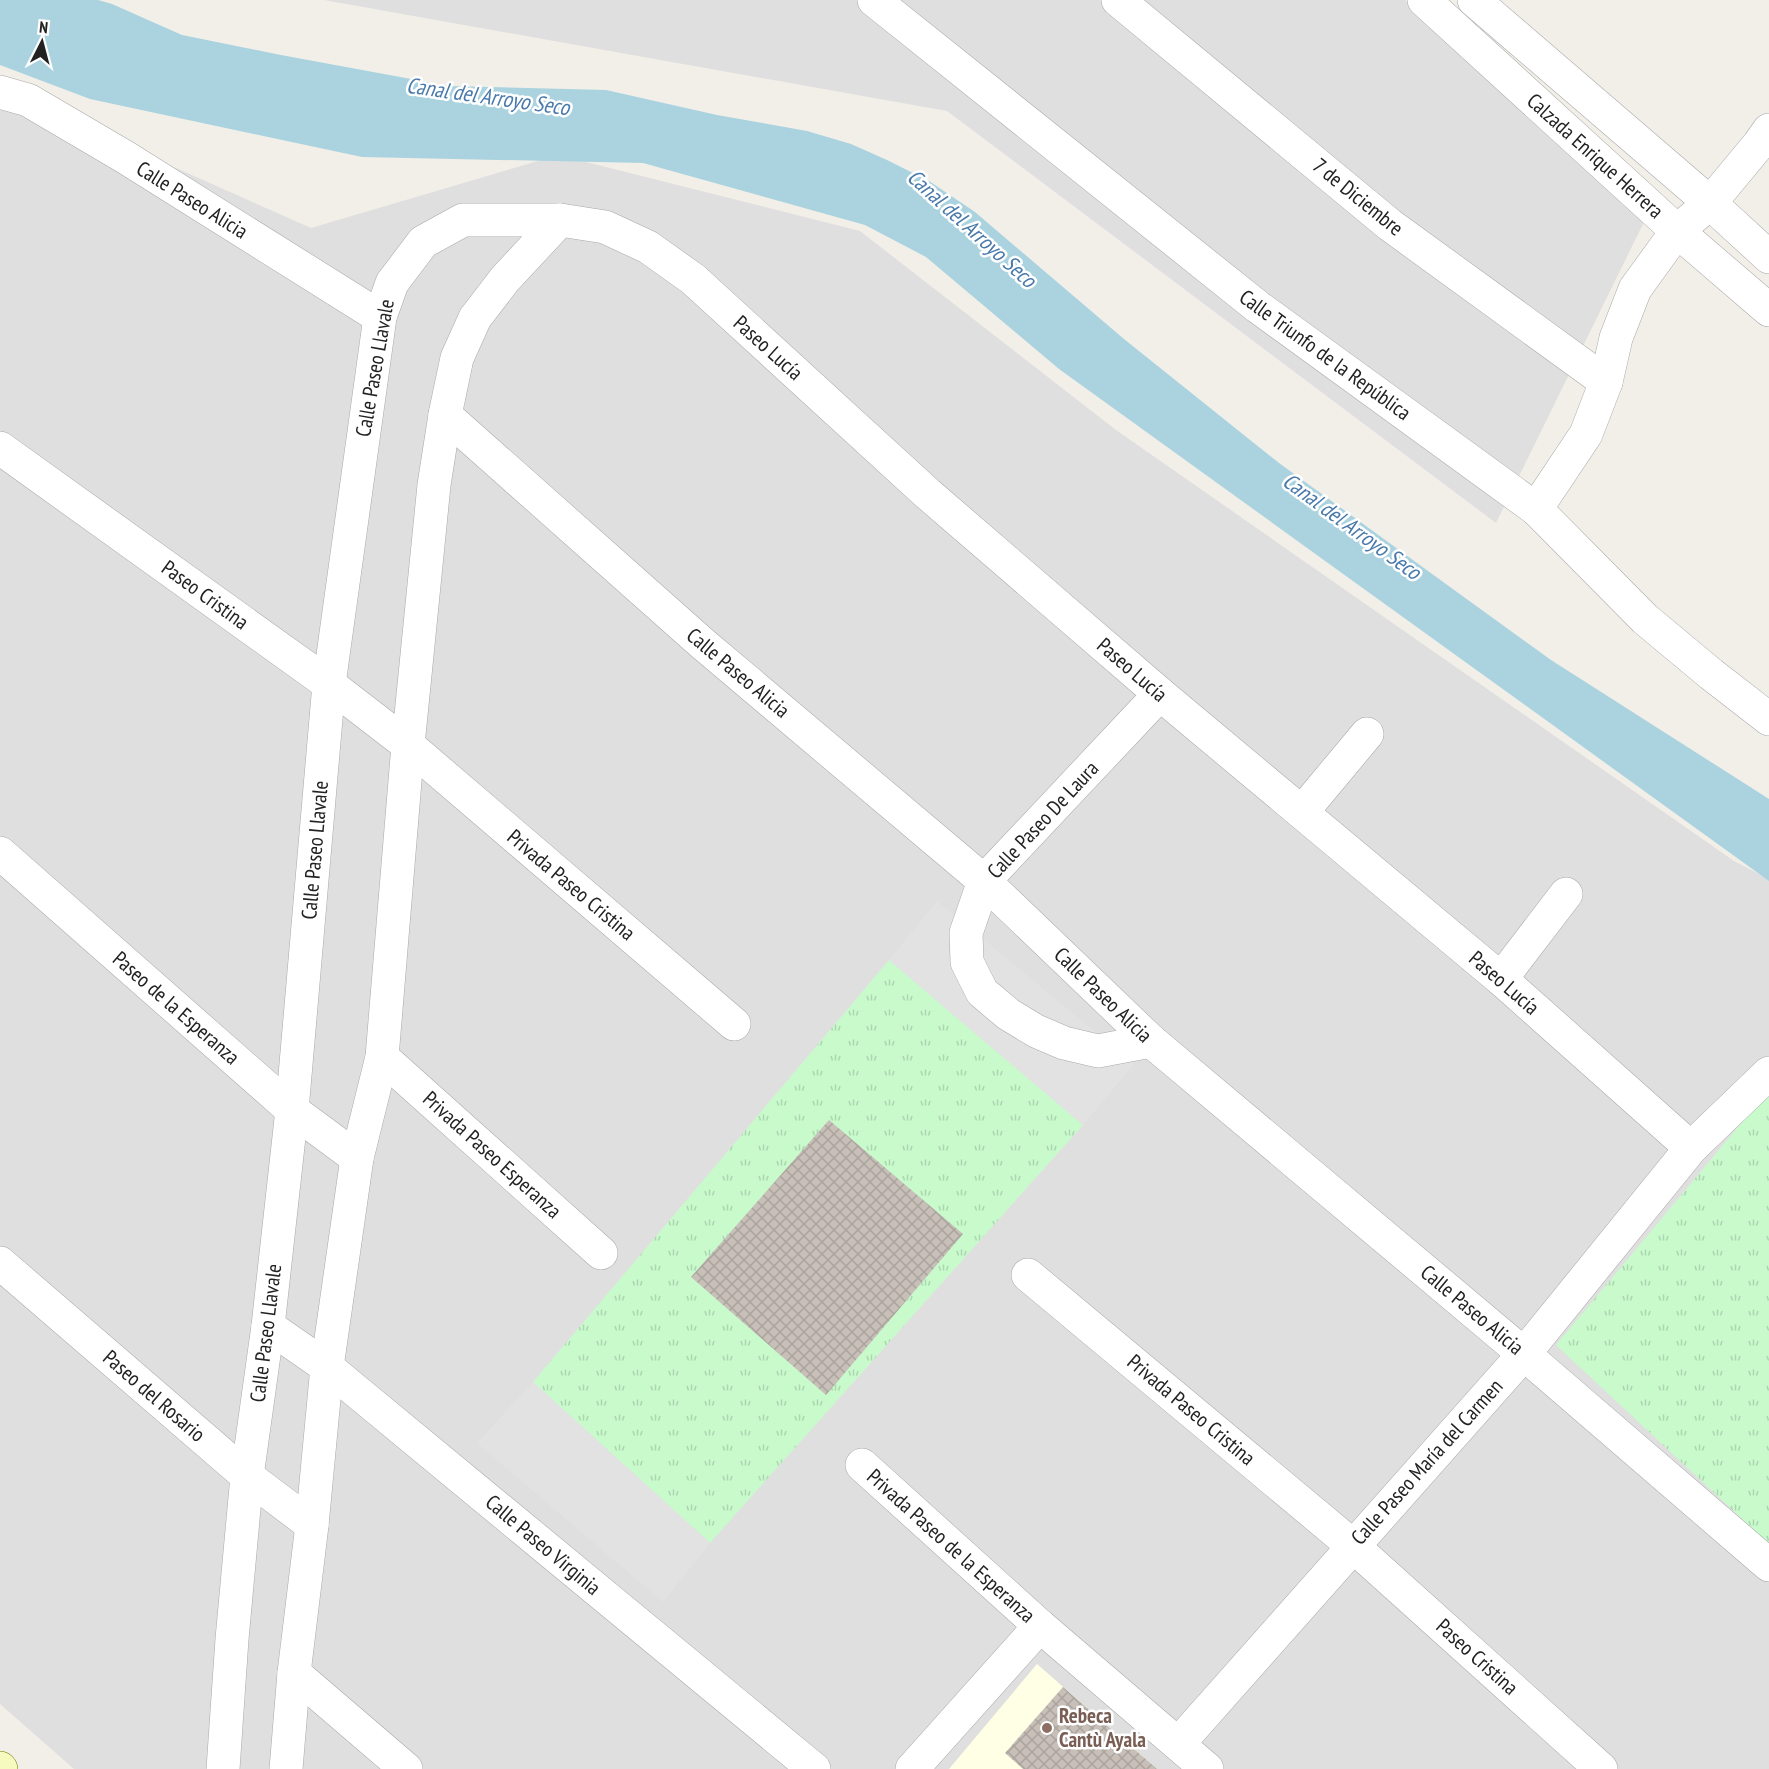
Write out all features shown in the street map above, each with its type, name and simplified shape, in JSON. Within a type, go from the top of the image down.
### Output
[{"type":"street","name":"Calle Triunfo de la República","points":[[874,0],[1258,307],[1536,509],[1645,619],[1711,674],[1769,718]]},
{"type":"street","name":"7 de Diciembre","points":[[1118,0],[1390,225],[1606,382]]},
{"type":"street","name":"Calzada Enrique Herrera","points":[[1424,0],[1677,231],[1769,310]]},
{"type":"street","name":"Calzada Enrique Herrera","points":[[1473,0],[1710,203],[1769,257]]},
{"type":"street","name":"Calle Paseo Alicia","points":[[0,92],[28,100],[125,157],[380,317]]},
{"type":"street","points":[[1536,509],[1586,434],[1606,382],[1616,338],[1635,289],[1677,231],[1710,203],[1769,130]]},
{"type":"street","points":[[286,1769],[327,1367],[357,1158],[382,1057],[408,745],[434,485],[445,415],[457,358],[475,318],[505,279],[560,219]]},
{"type":"street","name":"Calle Paseo Llavale","points":[[223,1769],[247,1476],[268,1326],[292,1110],[329,684],[380,317],[392,283],[423,242],[463,220],[560,219]]},
{"type":"street","name":"Paseo Lucía","points":[[560,219],[605,227],[648,247],[693,279],[928,494],[1160,694],[1501,979],[1691,1148]]},
{"type":"street","name":"Calle Paseo Alicia","points":[[445,415],[703,644],[984,881],[1151,1041],[1524,1354],[1769,1565]]},
{"type":"street","name":"Paseo Cristina","points":[[0,448],[329,684],[408,745]]},
{"type":"street","name":"Calle Paseo De Laura","points":[[1151,1041],[1098,1051],[1064,1043],[1008,1014],[982,992],[967,962],[966,933],[984,881],[1160,694]]},
{"type":"street","points":[[1302,812],[1367,734]]},
{"type":"street","name":"Privada Paseo Cristina","points":[[408,745],[734,1024]]},
{"type":"street","name":"Paseo de la Esperanza","points":[[0,853],[292,1110],[357,1158]]},
{"type":"street","points":[[1501,979],[1566,894]]},
{"type":"street","name":"Privada Paseo Esperanza","points":[[382,1057],[601,1253]]},
{"type":"street","name":"Calle Paseo María del Carmen","points":[[1179,1743],[1524,1354],[1691,1148],[1769,1073]]},
{"type":"street","name":"Paseo del Rosario","points":[[0,1263],[247,1476],[312,1525]]},
{"type":"street","name":"Privada Paseo Cristina","points":[[1028,1275],[1353,1546]]},
{"type":"street","name":"Calle Paseo Virginia","points":[[268,1326],[327,1367],[814,1769]]},
{"type":"street","name":"Privada Paseo de la Esperanza","points":[[862,1465],[1040,1626]]},
{"type":"street","name":"Paseo Cristina","points":[[1353,1546],[1601,1769]]},
{"type":"street","points":[[912,1769],[1040,1626],[1207,1769]]},
{"type":"street","points":[[294,1673],[406,1769]]},
{"type":"shaded area","points":[[324,0],[1405,0],[1644,222],[1496,523],[947,111]]},
{"type":"shaded area","points":[[0,90],[311,228],[558,155],[860,231],[1116,430],[1734,861],[1769,879],[1769,1769],[74,1769],[0,1704]]},
{"type":"shaded area","points":[[937,901],[1134,1064],[1083,1125],[889,960]]},
{"type":"shaded area","points":[[533,1382],[710,1543],[663,1602],[477,1443]]},
{"type":"shaded area","name":"Rebeca Cantù Ayala","points":[[1037,1664],[1157,1769],[949,1769]]},
{"type":"green space","points":[[889,960],[1083,1125],[710,1543],[533,1382]]},
{"type":"green space","points":[[1769,1090],[1769,1544],[1556,1345]]},
{"type":"water","name":"Canal del Arroyo Seco","points":[[0,0],[98,0],[182,35],[449,86],[606,90],[717,115],[807,131],[851,144],[887,160],[929,181],[975,212],[1124,339],[1279,463],[1551,660],[1769,799],[1769,881],[1059,369],[926,257],[865,225],[643,163],[362,157],[90,99],[0,65]]},
{"type":"building","points":[[829,1120],[963,1234],[826,1395],[691,1277]]},
{"type":"building","points":[[1063,1687],[1157,1769],[1023,1769],[1005,1753]]},
{"type":"place","name":"Rebeca Cantù Ayala","points":[[1047,1728]]}]
